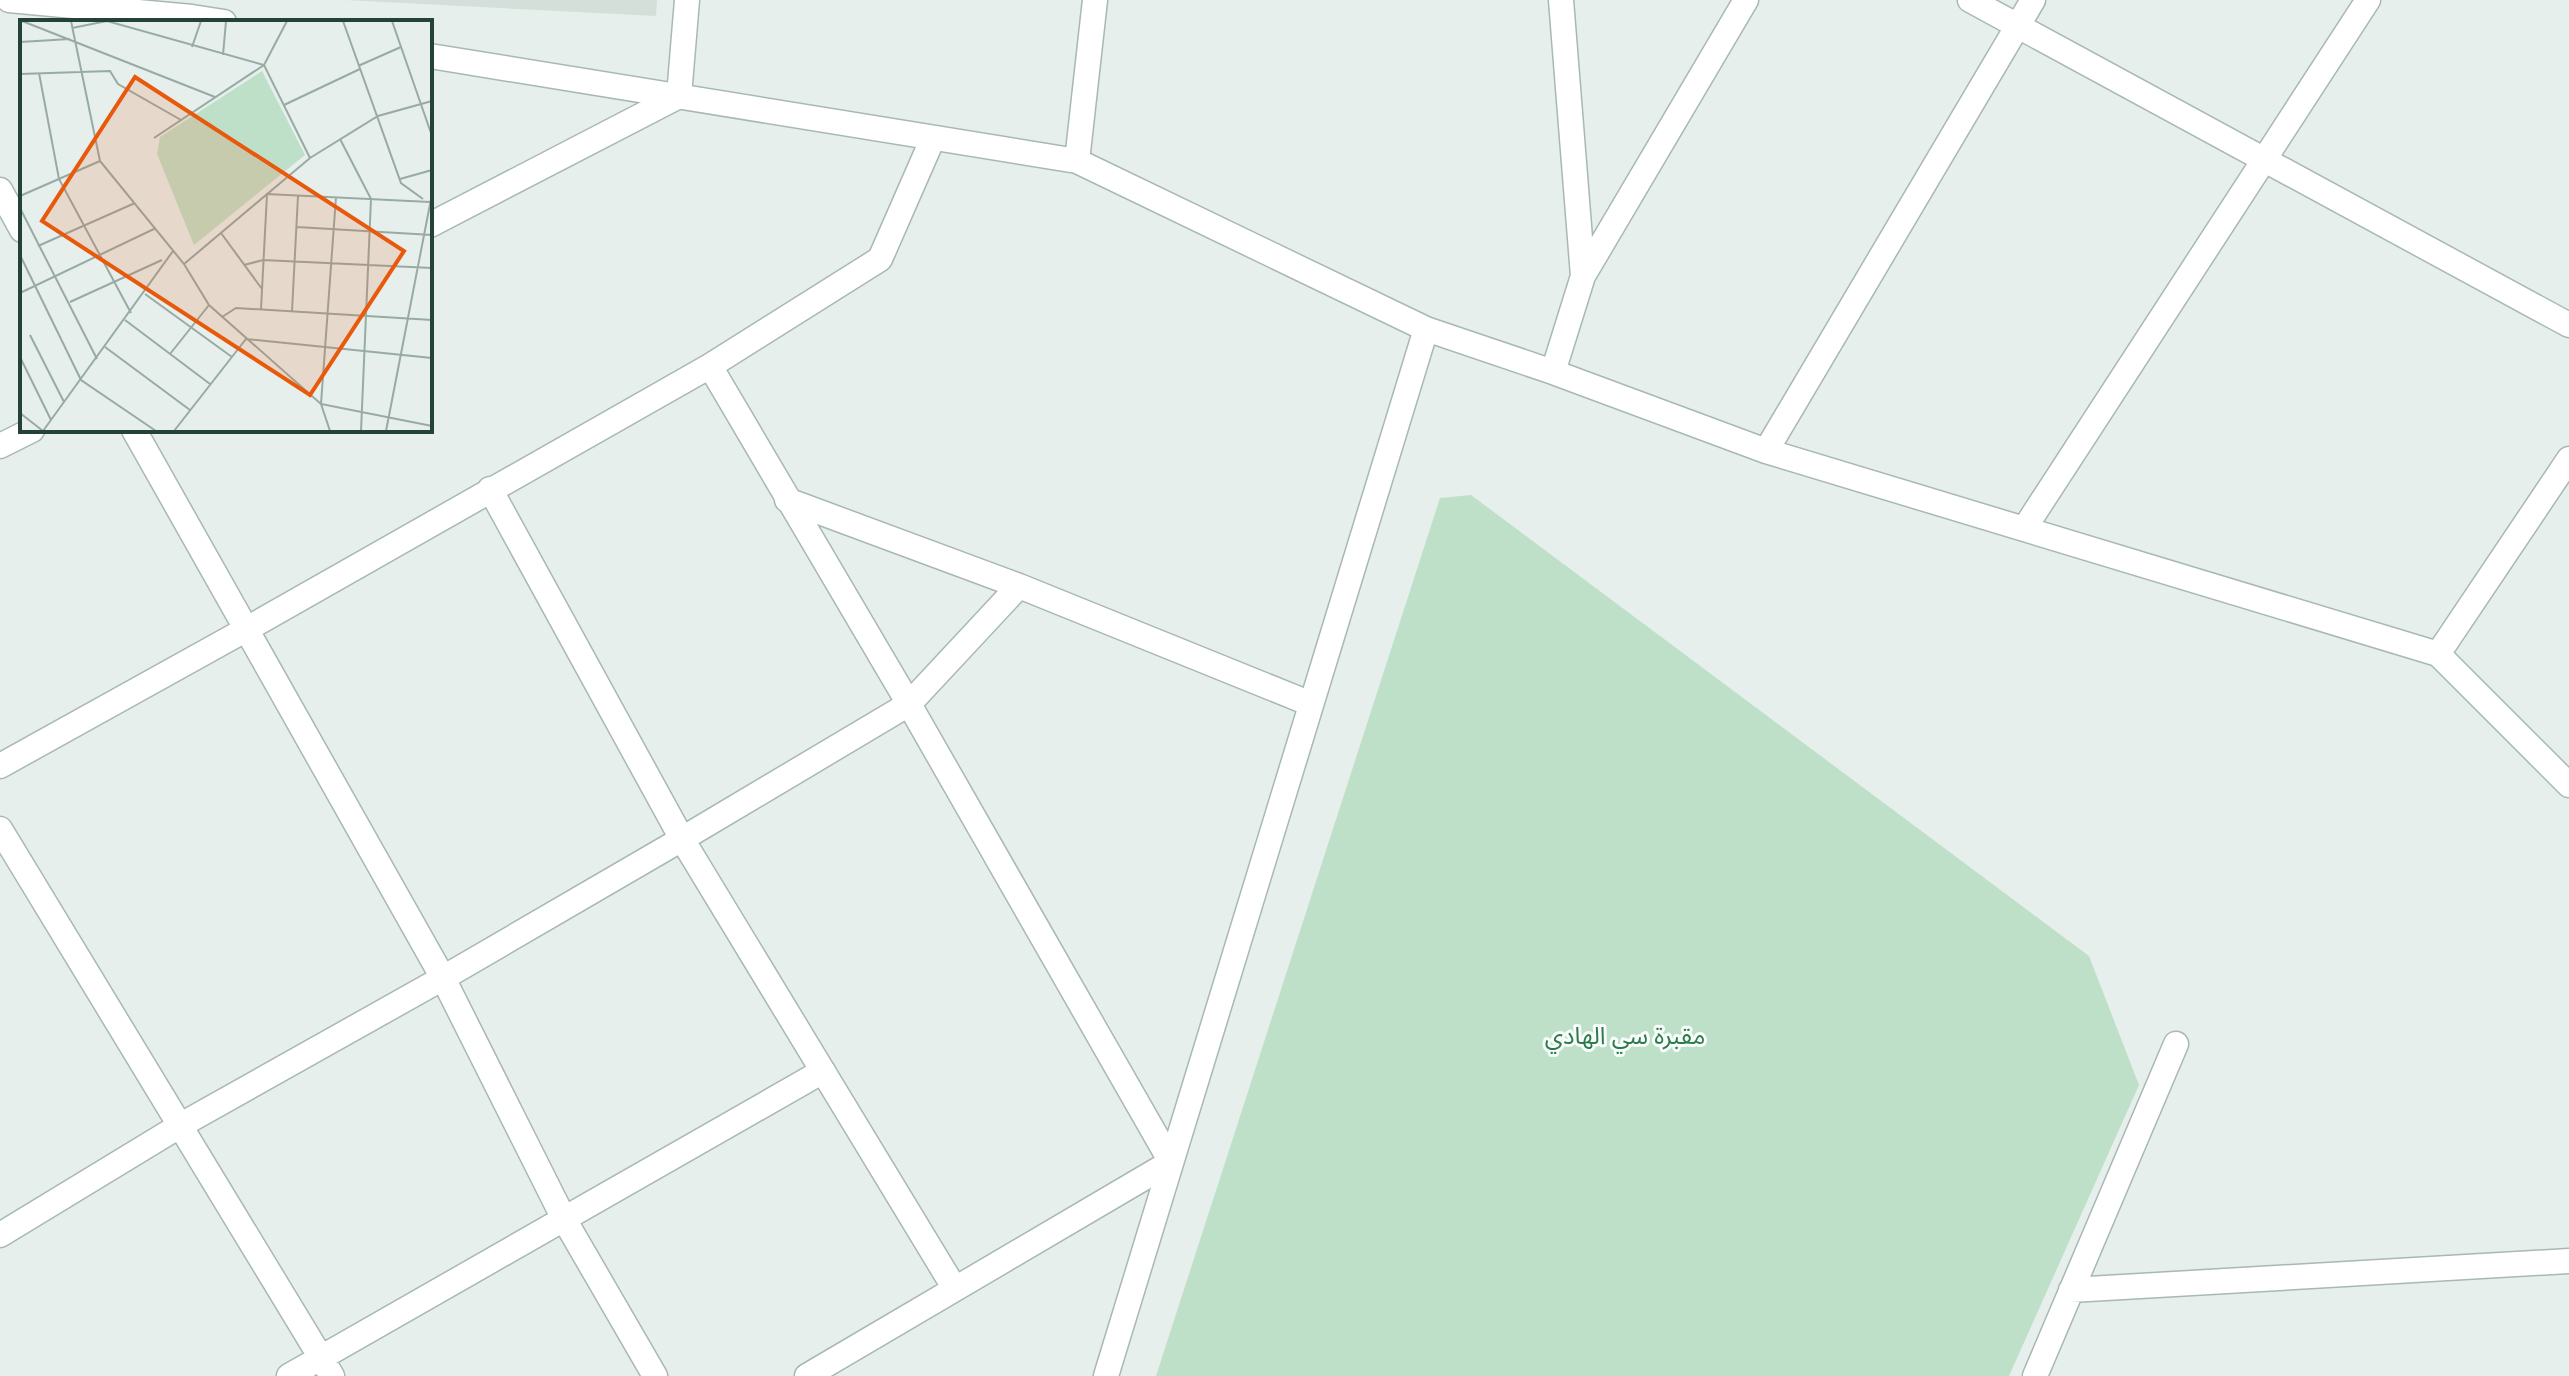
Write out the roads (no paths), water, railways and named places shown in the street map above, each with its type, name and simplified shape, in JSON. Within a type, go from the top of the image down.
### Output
[{"type":"street","points":[[9,0],[211,20]]},
{"type":"street","points":[[679,96],[687,0]]},
{"type":"street","points":[[1077,161],[1095,0]]},
{"type":"street","points":[[1561,0],[1583,276]]},
{"type":"street","points":[[1553,372],[1583,276],[1746,0]]},
{"type":"street","points":[[1970,0],[2569,325]]},
{"type":"street","points":[[1766,451],[2033,0]]},
{"type":"street","points":[[2024,529],[2368,0]]},
{"type":"street","points":[[432,56],[1077,161],[1426,329],[1553,372],[1766,451],[2438,654],[2569,785]]},
{"type":"street","points":[[432,224],[679,96]]},
{"type":"street","points":[[0,766],[710,366],[880,259],[933,138]]},
{"type":"street","points":[[0,190],[20,226]]},
{"type":"street","points":[[1106,1376],[1426,329]]},
{"type":"street","points":[[710,366],[909,704],[1171,1162]]},
{"type":"street","points":[[0,446],[28,432]]},
{"type":"street","points":[[135,432],[443,978],[564,1219],[655,1376]]},
{"type":"street","points":[[2438,654],[2569,459]]},
{"type":"street","points":[[490,489],[682,839],[955,1289]]},
{"type":"street","points":[[787,500],[1019,586],[1311,704]]},
{"type":"street","points":[[0,1235],[181,1125],[443,978],[909,704],[1019,586]]},
{"type":"street","points":[[0,829],[327,1367]]},
{"type":"street","points":[[2035,1376],[2176,1044]]},
{"type":"street","points":[[289,1376],[327,1367],[564,1219],[823,1071]]},
{"type":"street","points":[[807,1376],[1171,1162]]},
{"type":"street","points":[[2071,1290],[2569,1261]]},
{"type":"park label","name":"مقبرة سي الهادي","points":[[1625,1035]]}]
